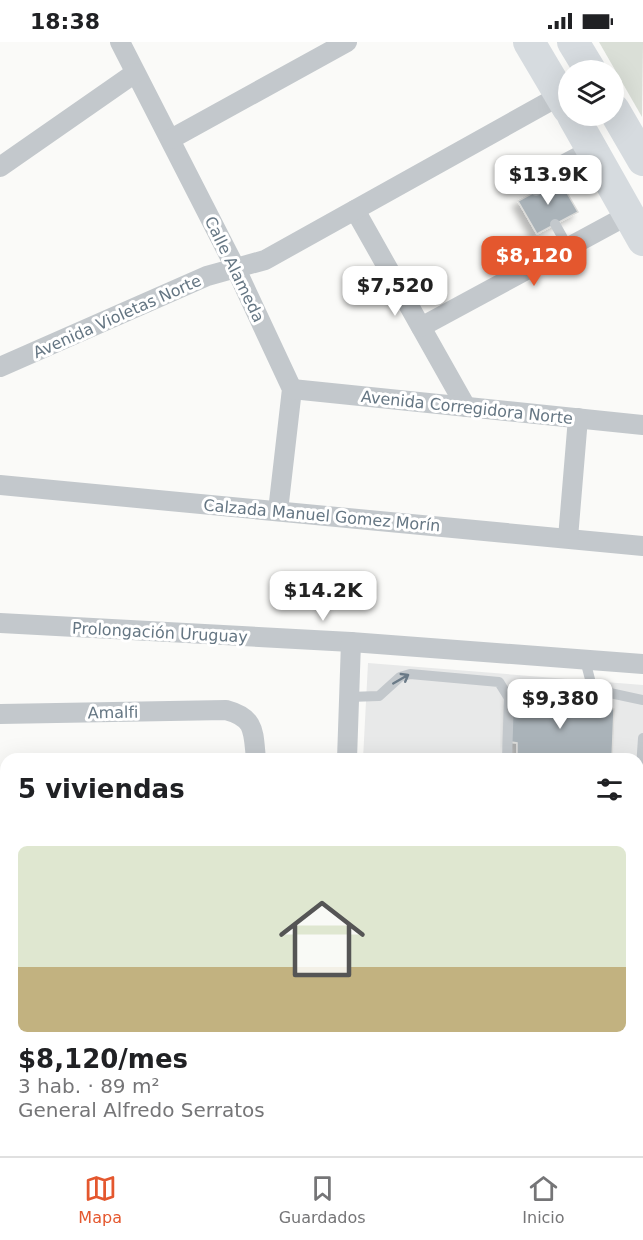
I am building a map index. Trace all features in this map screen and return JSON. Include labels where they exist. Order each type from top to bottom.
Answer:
[{"type":"main road","points":[[528,42],[558,91]]},
{"type":"main road","points":[[554,42],[581,57]]},
{"type":"main road","points":[[624,124],[639,144]]},
{"type":"main road","points":[[578,126],[636,227]]},
{"type":"street","name":"Calle Alameda","points":[[120,42],[236,269],[292,389]]},
{"type":"street","points":[[171,139],[347,42]]},
{"type":"street","points":[[0,167],[135,73]]},
{"type":"street","name":"Avenida Violetas Norte","points":[[0,367],[207,276],[265,260],[355,210],[558,110]]},
{"type":"street","points":[[355,210],[466,407]]},
{"type":"street","points":[[422,327],[568,247],[636,227]]},
{"type":"street","points":[[278,511],[292,389]]},
{"type":"street","name":"Avenida Corregidora Norte","points":[[292,389],[643,425]]},
{"type":"street","points":[[568,538],[578,418]]},
{"type":"street","name":"Calzada Manuel Gomez Morín","points":[[0,485],[643,546]]},
{"type":"street","name":"Prolongación Uruguay","points":[[0,623],[351,642],[643,664]]},
{"type":"street","points":[[347,753],[351,642]]},
{"type":"street","name":"Amalfi","points":[[0,714],[226,710],[239,713],[251,725],[255,753]]},
{"type":"lane","points":[[536,191],[528,178],[589,146]]},
{"type":"lane","points":[[555,225],[568,247]]},
{"type":"lane","points":[[585,660],[592,687],[596,690],[643,700]]},
{"type":"lane","points":[[349,697],[379,696],[400,677],[410,674],[499,682],[509,698],[507,753]]},
{"type":"lane","points":[[642,753],[643,738]]},
{"type":"shaded area","points":[[599,42],[643,42],[642,117],[624,86],[624,60],[609,60]]},
{"type":"shaded area","points":[[368,663],[643,685],[643,753],[363,753]]},
{"type":"building","points":[[559,179],[578,212],[537,234],[518,201]]},
{"type":"building","points":[[513,695],[567,697],[567,707],[614,709],[612,753],[517,753],[517,743],[511,742]]}]
